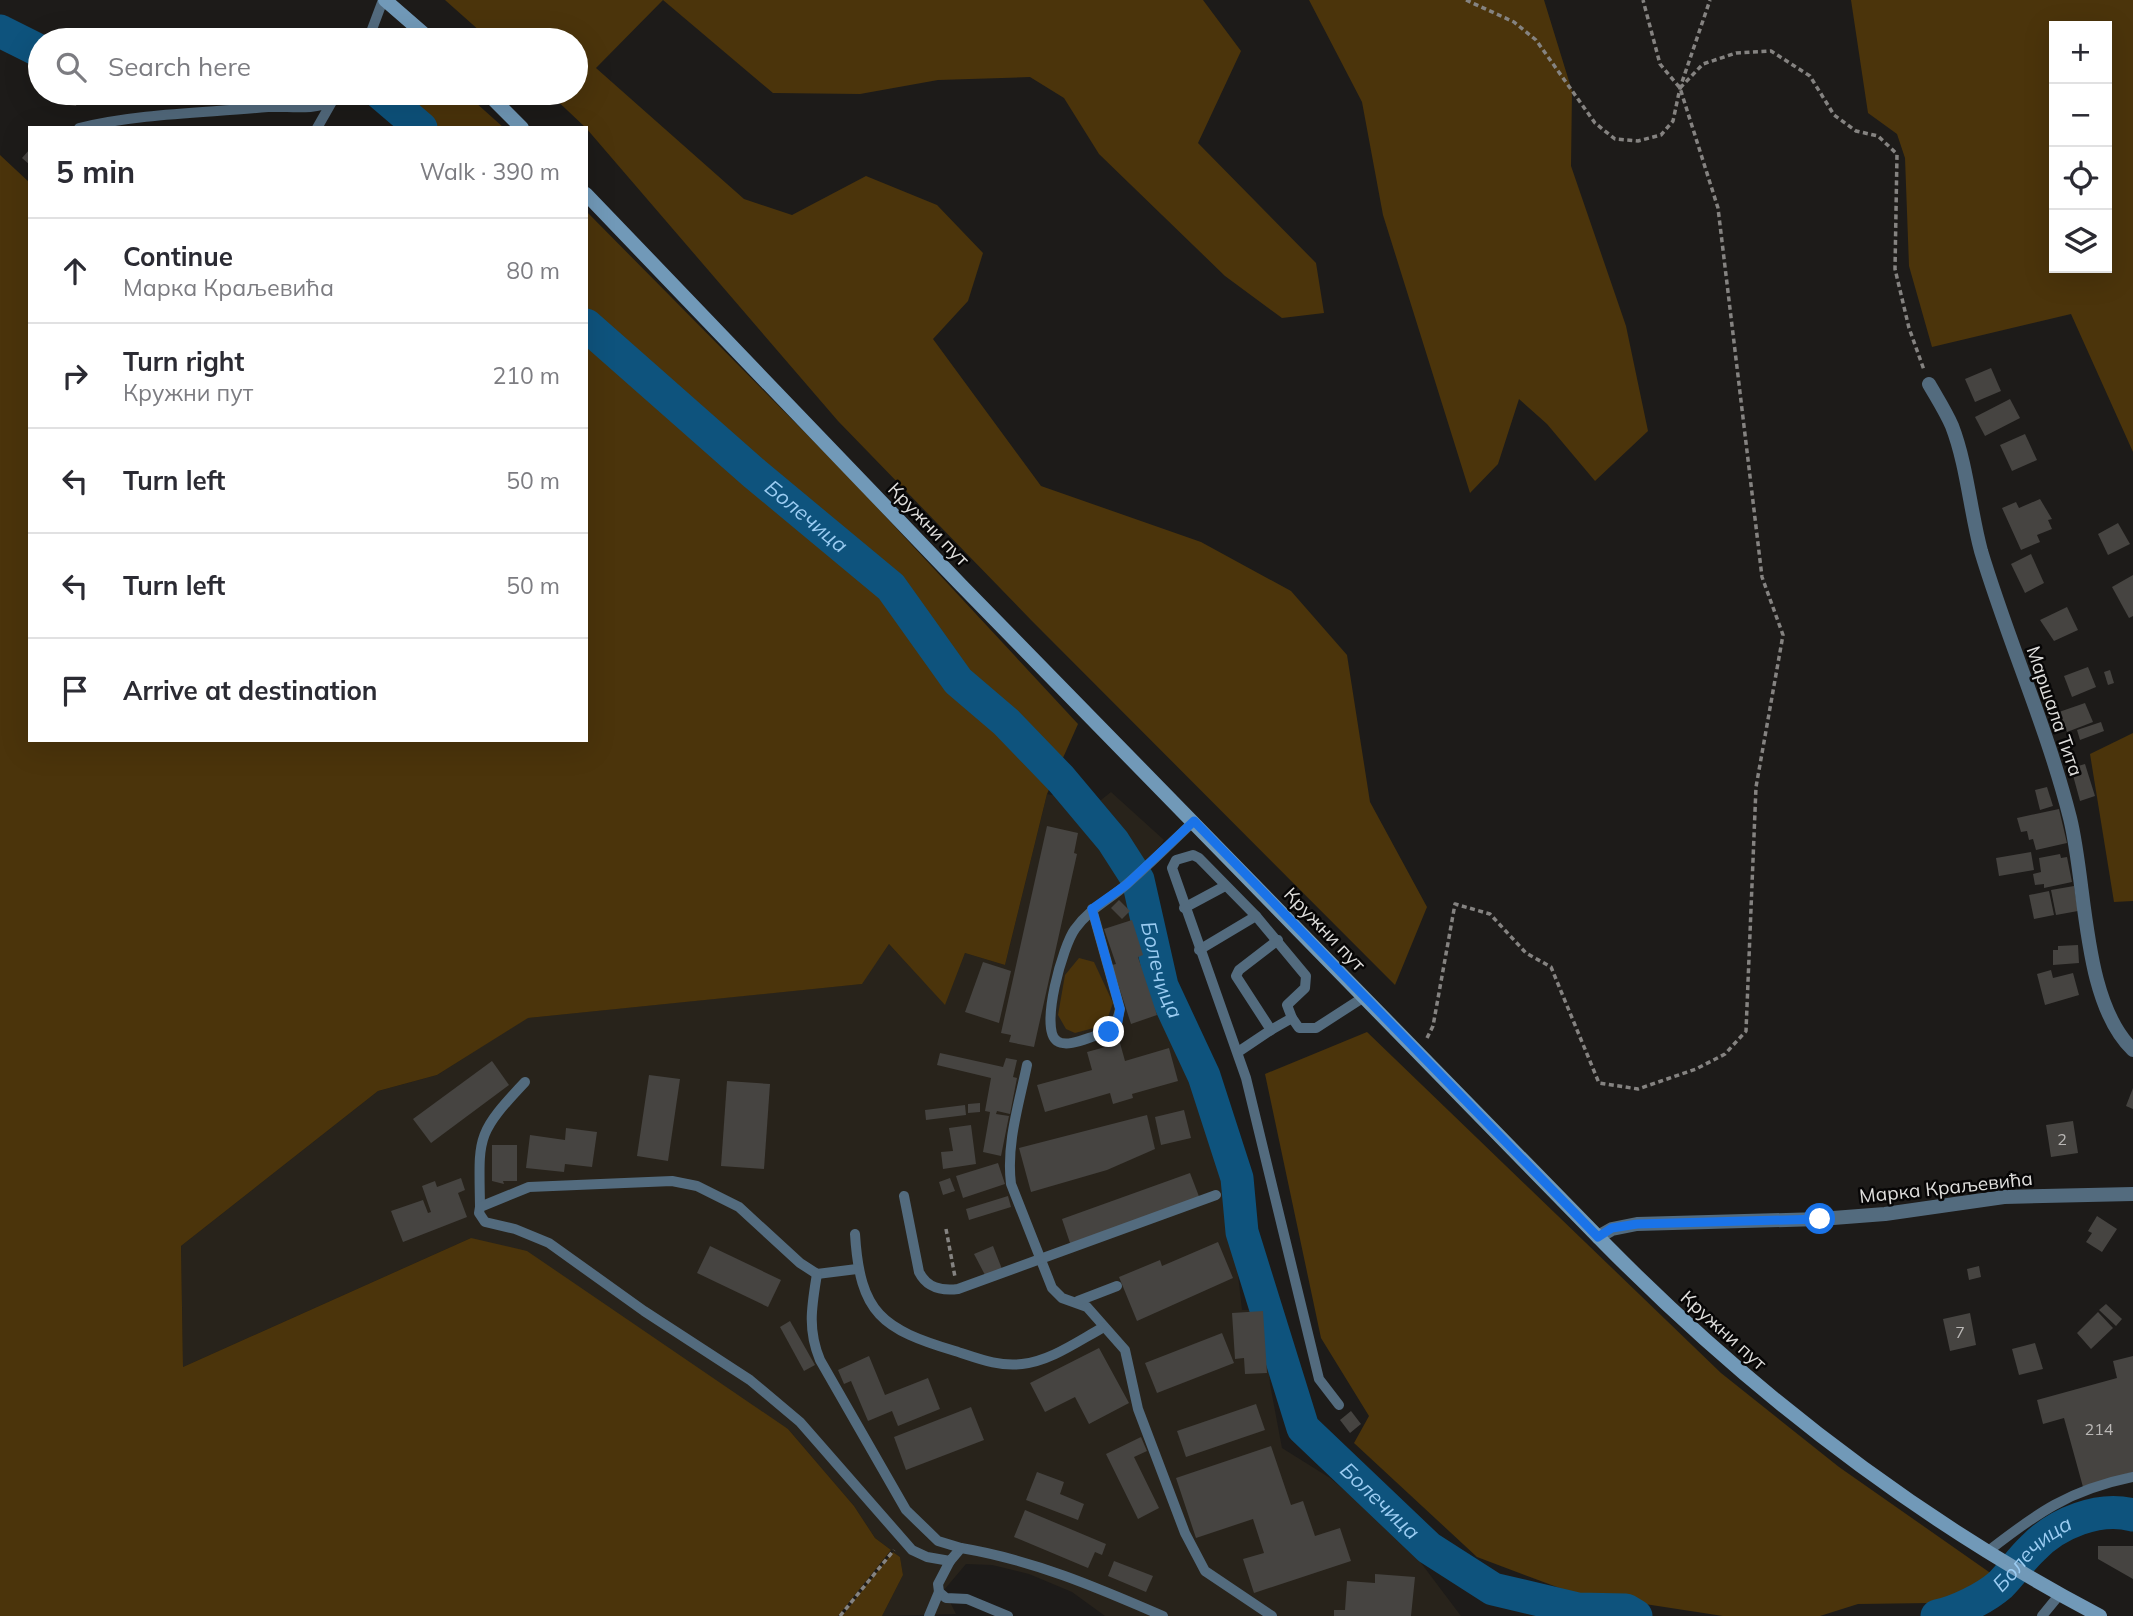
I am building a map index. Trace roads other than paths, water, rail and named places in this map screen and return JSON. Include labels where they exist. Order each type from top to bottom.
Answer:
[{"type":"main road","points":[[384,0],[417,28]]},
{"type":"main road","points":[[499,105],[520,126]]},
{"type":"main road","name":"Кружни пут","points":[[588,196],[1598,1237],[1693,1329],[1797,1419],[1991,1555],[2099,1616]]},
{"type":"street","name":"Маршала Тита","points":[[1930,384],[1952,427],[1981,549],[2017,662],[2056,763],[2077,849],[2098,988],[2112,1024],[2133,1050]]},
{"type":"street","name":"Марка Краљевића","points":[[1598,1237],[1612,1228],[1637,1224],[1810,1220],[1885,1214],[2004,1198],[2133,1195]]},
{"type":"lane","points":[[373,28],[384,0]]},
{"type":"lane","points":[[88,126],[126,117],[323,105]]},
{"type":"lane","points":[[318,126],[330,105]]},
{"type":"lane","points":[[1092,909],[1120,1009],[1118,1022],[1109,1032],[1065,1044],[1056,1041],[1051,1034],[1048,1020],[1065,948],[1073,930],[1092,909],[1126,885],[1194,821]]},
{"type":"lane","points":[[1339,1405],[1319,1379],[1238,1052],[1184,908],[1172,868],[1176,860],[1194,855],[1256,916],[1306,976],[1305,988],[1287,1005],[1300,1028],[1316,1028],[1364,997]]},
{"type":"lane","points":[[1184,908],[1225,886]]},
{"type":"lane","points":[[1199,950],[1256,916]]},
{"type":"lane","points":[[1271,1030],[1237,982],[1236,976],[1239,970],[1278,940]]},
{"type":"lane","points":[[1238,1052],[1292,1018]]},
{"type":"lane","points":[[1027,1065],[1009,1169],[1011,1184],[1052,1288],[1062,1298],[1078,1301],[1117,1286]]},
{"type":"lane","points":[[525,1082],[501,1108],[479,1143],[479,1213],[485,1222],[515,1229],[549,1243],[644,1311],[750,1380],[800,1422],[869,1497],[904,1544],[927,1557],[950,1560]]},
{"type":"lane","points":[[480,1207],[529,1187],[672,1181],[698,1186],[739,1207],[800,1263],[817,1274],[857,1269]]},
{"type":"lane","points":[[904,1196],[919,1272],[924,1281],[946,1290],[958,1289],[1041,1260],[1216,1195]]},
{"type":"lane","points":[[855,1234],[857,1269],[880,1315],[894,1329],[910,1337],[999,1365],[1042,1360],[1104,1327]]},
{"type":"lane","points":[[817,1274],[810,1321],[812,1341],[820,1360],[906,1510],[938,1541],[993,1553],[1073,1576],[1163,1616]]},
{"type":"lane","points":[[1078,1301],[1125,1350],[1138,1409],[1185,1534],[1205,1571],[1272,1616]]},
{"type":"lane","points":[[1991,1555],[2043,1509],[2093,1487],[2133,1477]]},
{"type":"lane","points":[[929,1616],[939,1592],[938,1584],[950,1560],[961,1548]]},
{"type":"lane","points":[[939,1592],[946,1598],[968,1599],[1008,1616]]},
{"type":"lane","points":[[2042,1616],[2060,1594]]},
{"type":"waterway","name":"Болечица","points":[[0,31],[28,45]]},
{"type":"waterway","name":"Болечица","points":[[394,105],[419,126]]},
{"type":"waterway","name":"Болечица","points":[[588,327],[755,474],[891,587],[958,681],[1006,722],[1061,779],[1113,841],[1138,880],[1162,986],[1204,1076],[1237,1178],[1242,1232],[1303,1428],[1429,1548],[1493,1589],[1578,1609],[1626,1610],[1636,1616]]},
{"type":"waterway","name":"Болечица","points":[[1937,1616],[1962,1608],[1994,1590],[2043,1539],[2066,1524],[2106,1513],[2133,1515]]}]
